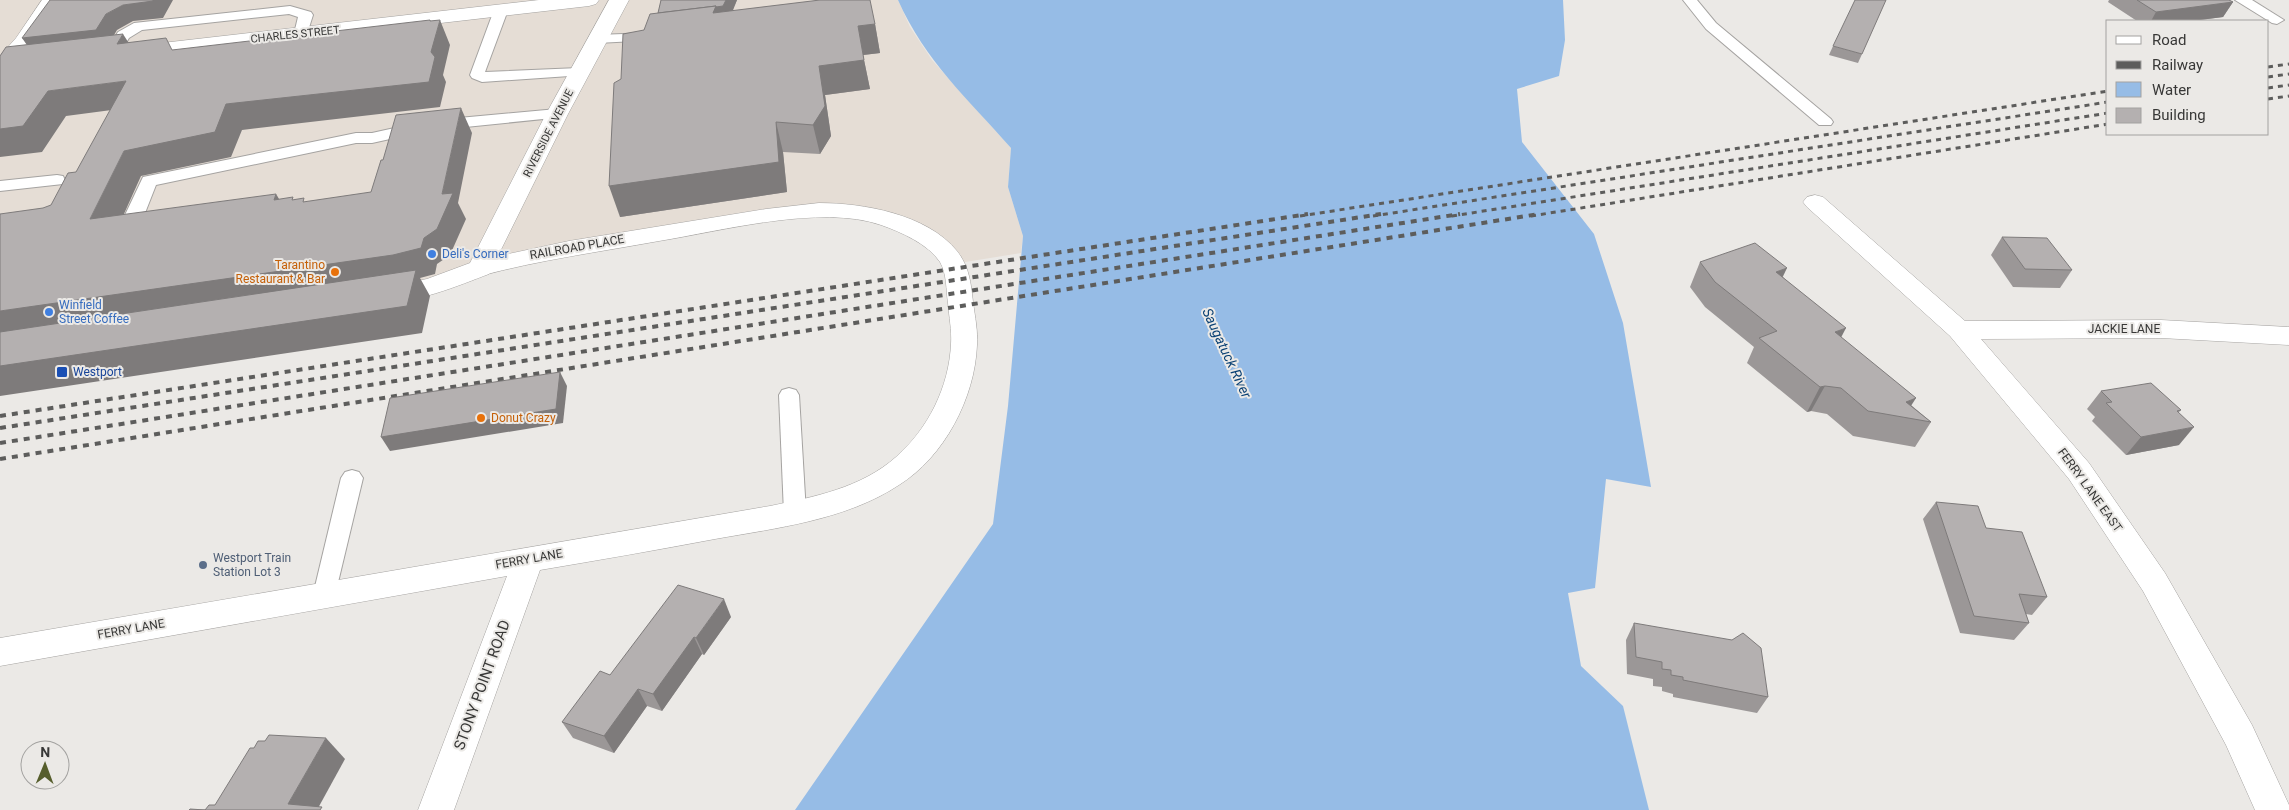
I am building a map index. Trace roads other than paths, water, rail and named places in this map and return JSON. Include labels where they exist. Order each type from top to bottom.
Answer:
[{"type":"street","points":[[0,68],[23,42],[52,0]]},
{"type":"street","name":"CHARLES STREET","points":[[103,56],[589,0]]},
{"type":"street","name":"RIVERSIDE AVENUE","points":[[480,268],[557,114],[619,0]]},
{"type":"street","points":[[0,68],[29,64]]},
{"type":"street","name":"FERRY LANE EAST","points":[[1815,202],[1959,330],[2079,471],[2154,582],[2240,736],[2273,810]]},
{"type":"street","name":"RAILROAD PLACE","points":[[370,297],[432,286],[480,268],[534,254],[790,212],[826,210],[858,212],[889,220],[917,232],[947,255],[953,264],[956,275],[964,336]]},
{"type":"street","name":"JACKIE LANE","points":[[1959,330],[2161,329],[2289,336]]},
{"type":"street","name":"FERRY LANE","points":[[0,652],[795,513],[848,498],[869,489],[895,474],[920,451],[944,415],[952,397],[962,363],[964,336]]},
{"type":"street","name":"STONY POINT ROAD","points":[[436,810],[529,559]]},
{"type":"lane","points":[[1690,0],[1711,26],[1825,122]]},
{"type":"lane","points":[[2242,0],[2278,20]]},
{"type":"lane","points":[[501,10],[477,75],[482,77],[579,72]]},
{"type":"lane","points":[[597,39],[664,37]]},
{"type":"lane","points":[[130,232],[134,216],[149,181],[356,138],[372,138],[426,126],[557,114]]},
{"type":"lane","points":[[0,186],[57,180]]},
{"type":"lane","points":[[788,395],[795,513]]},
{"type":"lane","points":[[324,595],[352,478]]},
{"type":"water","name":"Saugatuck River","points":[[898,0],[1563,0],[1565,40],[1559,76],[1517,89],[1522,142],[1594,234],[1623,323],[1651,487],[1606,479],[1595,588],[1568,593],[1581,666],[1623,706],[1649,810],[795,810],[993,524],[1008,406],[1023,236],[1008,187],[1011,148],[934,61],[909,22]]},
{"type":"railway","points":[[2269,67],[2289,64]]},
{"type":"railway","points":[[2269,77],[2289,74]]},
{"type":"railway","points":[[2269,88],[2289,85]]},
{"type":"railway","points":[[1300,216],[2106,91]]},
{"type":"railway","points":[[2269,99],[2289,96]]},
{"type":"railway","points":[[1373,216],[2106,102]]},
{"type":"railway","points":[[1452,216],[2106,113]]},
{"type":"railway","points":[[1531,216],[2106,124]]},
{"type":"railway","points":[[0,416],[1308,214]]},
{"type":"railway","points":[[0,428],[1381,214]]},
{"type":"railway","points":[[0,443],[1460,214]]},
{"type":"railway","points":[[0,459],[1539,214]]},
{"type":"place","name":"Deli's Corner","points":[[432,254]]},
{"type":"place","name":"Tarantino Restaurant & Bar","points":[[335,272]]},
{"type":"place","name":"Winfield Street Coffee","points":[[49,312]]},
{"type":"place","name":"Westport","points":[[62,372]]},
{"type":"place","name":"Donut Crazy","points":[[481,418]]},
{"type":"place","name":"Westport Train Station Lot 3","points":[[203,565]]}]
